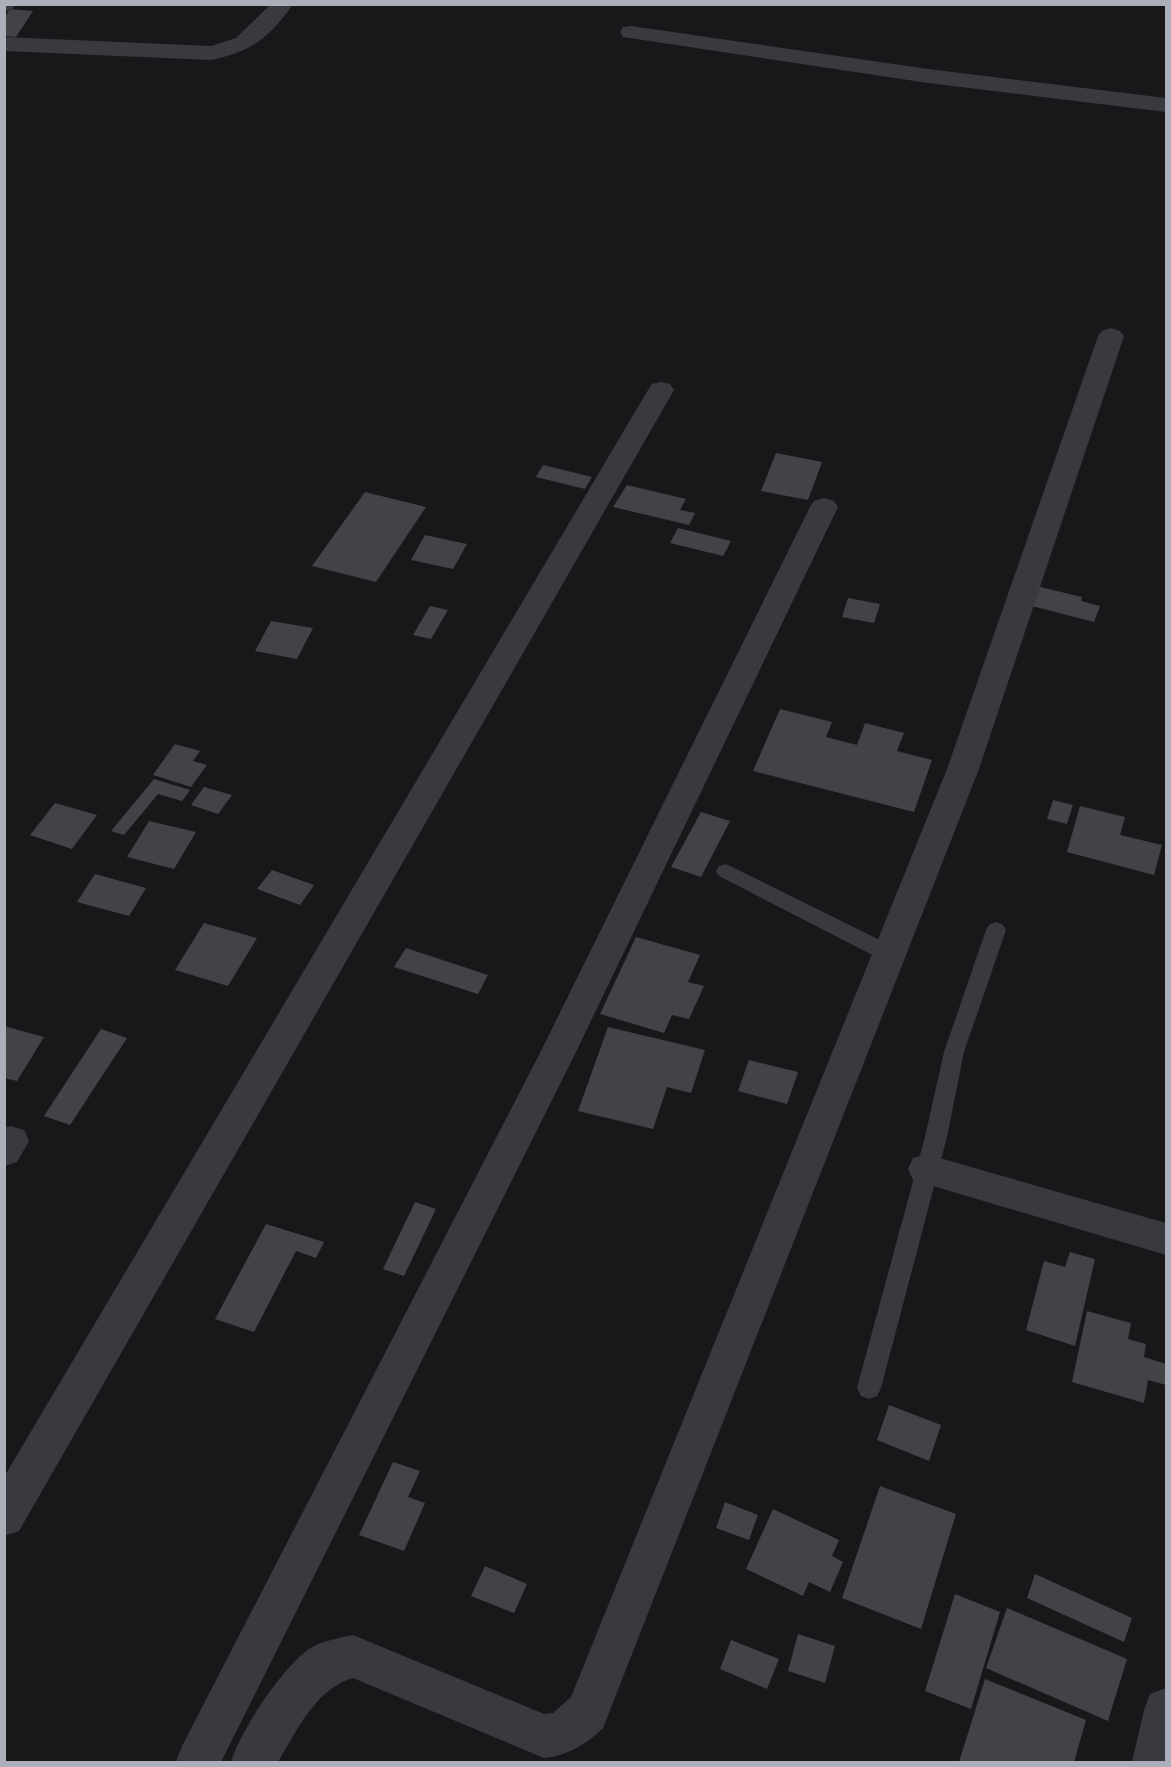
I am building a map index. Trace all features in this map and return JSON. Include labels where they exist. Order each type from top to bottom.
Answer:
[{"type":"street","points":[[4,44],[211,53],[227,51],[248,42],[283,4]]},
{"type":"street","points":[[631,32],[928,76],[1167,105]]},
{"type":"street","points":[[253,1762],[291,1699],[325,1664],[353,1656],[544,1736],[557,1735],[573,1727],[587,1712],[963,769],[1111,336]]},
{"type":"street","points":[[4,1517],[661,390]]},
{"type":"street","points":[[198,1762],[557,1054],[824,507]]},
{"type":"street","points":[[926,1169],[1167,1239]]},
{"type":"street","points":[[1154,1762],[1167,1710]]},
{"type":"lane","points":[[726,871],[889,954]]},
{"type":"lane","points":[[869,1388],[936,1137],[954,1052],[996,930]]},
{"type":"building","points":[[10,9],[33,11],[16,37],[4,36],[4,18]]},
{"type":"building","points":[[776,453],[822,462],[808,500],[761,491]]},
{"type":"building","points":[[543,465],[592,477],[585,489],[536,477]]},
{"type":"building","points":[[627,485],[686,499],[680,510],[695,513],[689,525],[613,507]]},
{"type":"building","points":[[365,492],[426,507],[376,582],[312,566]]},
{"type":"building","points":[[678,528],[731,541],[723,556],[670,543]]},
{"type":"building","points":[[425,535],[467,544],[453,569],[411,560]]},
{"type":"building","points":[[1036,586],[1082,597],[1081,601],[1100,606],[1094,622],[1028,605]]},
{"type":"building","points":[[848,598],[880,604],[874,623],[842,617]]},
{"type":"building","points":[[430,606],[448,610],[431,639],[413,635]]},
{"type":"building","points":[[271,621],[313,628],[297,659],[255,651]]},
{"type":"building","points":[[780,709],[832,722],[826,737],[857,745],[865,723],[904,733],[897,751],[932,760],[914,812],[753,771]]},
{"type":"building","points":[[175,744],[200,751],[193,761],[207,765],[191,787],[153,775]]},
{"type":"building","points":[[154,779],[190,790],[182,801],[158,794],[124,835],[111,831]]},
{"type":"building","points":[[204,787],[232,795],[218,814],[191,805]]},
{"type":"building","points":[[1053,800],[1073,805],[1067,824],[1047,819]]},
{"type":"building","points":[[55,803],[97,815],[72,849],[30,835]]},
{"type":"building","points":[[1080,806],[1125,817],[1120,835],[1162,845],[1154,875],[1067,852]]},
{"type":"building","points":[[701,812],[730,821],[701,877],[671,867]]},
{"type":"building","points":[[149,821],[196,832],[174,869],[127,857]]},
{"type":"building","points":[[272,870],[314,885],[300,905],[257,889]]},
{"type":"building","points":[[95,874],[146,888],[129,916],[77,902]]},
{"type":"building","points":[[204,923],[257,938],[228,986],[175,970]]},
{"type":"building","points":[[636,937],[700,955],[688,982],[704,986],[689,1019],[672,1015],[664,1033],[600,1014]]},
{"type":"building","points":[[406,948],[488,975],[478,994],[394,967]]},
{"type":"building","points":[[4,1026],[44,1037],[17,1081],[4,1078]]},
{"type":"building","points":[[608,1027],[705,1050],[691,1093],[667,1087],[653,1129],[578,1111]]},
{"type":"building","points":[[101,1029],[127,1038],[70,1125],[44,1116]]},
{"type":"building","points":[[749,1060],[798,1072],[787,1104],[738,1091]]},
{"type":"building","points":[[415,1202],[436,1209],[404,1276],[383,1269]]},
{"type":"building","points":[[266,1224],[324,1242],[316,1258],[296,1251],[254,1332],[215,1319]]},
{"type":"building","points":[[1070,1252],[1095,1259],[1075,1346],[1026,1330],[1044,1261],[1065,1267]]},
{"type":"building","points":[[1087,1311],[1131,1323],[1128,1339],[1146,1344],[1144,1357],[1166,1364],[1166,1385],[1148,1380],[1144,1403],[1072,1382]]},
{"type":"building","points":[[889,1405],[941,1425],[929,1461],[877,1440]]},
{"type":"building","points":[[393,1462],[420,1471],[408,1497],[425,1503],[404,1551],[359,1535]]},
{"type":"building","points":[[880,1486],[956,1514],[921,1629],[842,1598]]},
{"type":"building","points":[[725,1502],[758,1515],[749,1540],[716,1528]]},
{"type":"building","points":[[773,1509],[839,1540],[832,1556],[843,1562],[830,1592],[809,1582],[803,1596],[746,1569]]},
{"type":"building","points":[[485,1566],[527,1584],[514,1613],[471,1596]]},
{"type":"building","points":[[1035,1574],[1132,1618],[1124,1642],[1027,1598]]},
{"type":"building","points":[[955,1594],[1000,1612],[971,1709],[925,1691]]},
{"type":"building","points":[[1007,1608],[1127,1659],[1108,1721],[986,1668]]},
{"type":"building","points":[[798,1634],[835,1646],[825,1683],[788,1671]]},
{"type":"building","points":[[731,1640],[779,1659],[767,1689],[720,1669]]},
{"type":"building","points":[[985,1679],[1086,1720],[1074,1762],[959,1762]]}]
